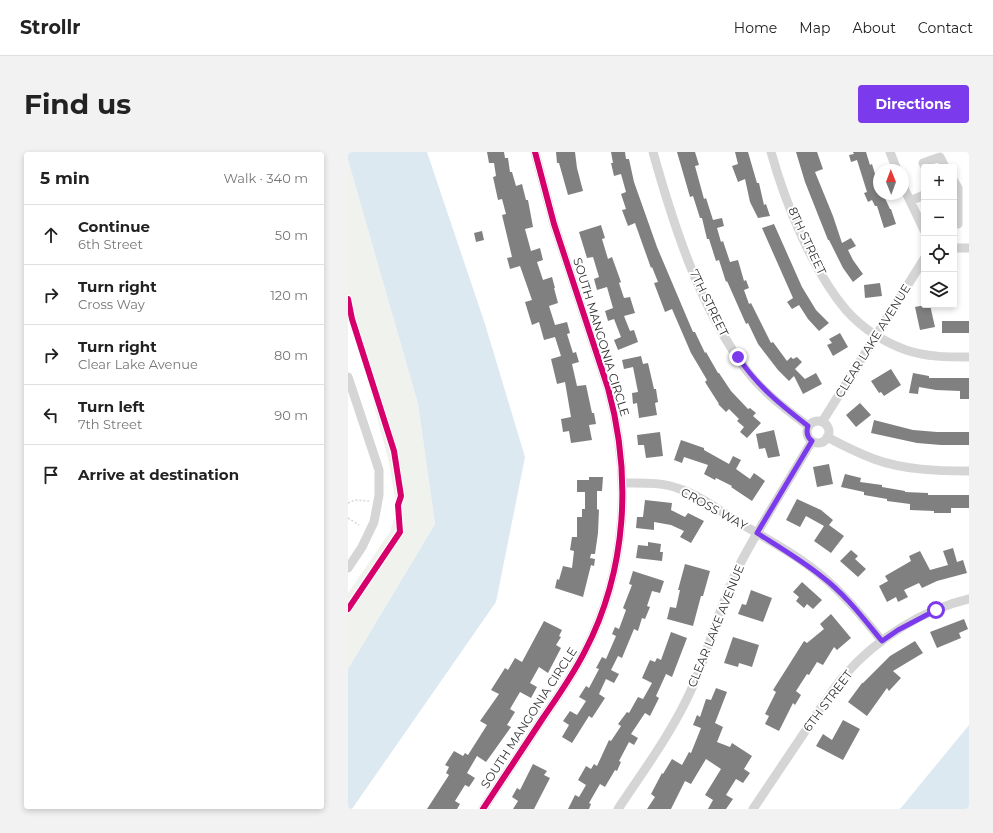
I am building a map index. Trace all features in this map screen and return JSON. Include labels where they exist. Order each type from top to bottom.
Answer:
[{"type":"street","name":"SOUTH MANGONIA CIRCLE","points":[[483,809],[572,674],[586,650],[597,625],[612,579],[619,546],[622,518],[623,483],[620,442],[614,408],[554,224],[535,152]]},
{"type":"street","name":"7TH STREET","points":[[653,152],[674,222],[689,262],[724,337],[748,372],[759,384],[779,403],[808,426]]},
{"type":"street","name":"8TH STREET","points":[[771,152],[785,192],[816,266],[847,310],[861,324],[887,342],[918,353],[944,357],[969,357]]},
{"type":"street","points":[[890,152],[895,164]]},
{"type":"street","points":[[924,164],[940,157],[944,164]]},
{"type":"street","points":[[957,186],[958,224],[957,222]]},
{"type":"street","points":[[921,196],[910,201],[921,216]]},
{"type":"street","points":[[957,248],[969,248]]},
{"type":"street","name":"CLEAR LAKE AVENUE","points":[[822,422],[921,264]]},
{"type":"street","points":[[348,377],[379,470],[379,494],[374,522],[362,547],[348,568]]},
{"type":"street","points":[[816,421],[822,422],[828,428],[827,437],[822,442],[812,441],[807,433],[808,426],[816,421]]},
{"type":"street","points":[[827,437],[855,452],[876,460],[901,466],[929,470],[969,472]]},
{"type":"street","name":"CLEAR LAKE AVENUE","points":[[618,809],[665,738],[692,689],[704,660],[725,597],[740,564],[812,441]]},
{"type":"street","name":"CROSS WAY","points":[[623,483],[651,483],[680,489],[694,495],[798,558],[823,576],[853,605],[882,641]]},
{"type":"street","name":"6TH STREET","points":[[753,809],[829,696],[863,657],[882,641],[920,617],[969,598]]},
{"type":"path","points":[[348,503],[355,500],[372,501]]},
{"type":"path","points":[[348,518],[359,525]]},
{"type":"shaded area","points":[[348,152],[427,152],[485,324],[525,457],[496,602],[352,809],[348,809],[348,669],[435,524],[418,404],[348,160]]},
{"type":"shaded area","points":[[348,160],[418,404],[435,524],[348,669],[348,593],[390,532],[397,510],[389,462],[363,364],[348,320]]},
{"type":"shaded area","points":[[969,725],[969,809],[900,809]]},
{"type":"building","points":[[487,152],[504,152],[505,158],[508,158],[510,172],[512,172],[516,186],[522,184],[526,200],[528,200],[533,227],[525,229],[531,251],[540,248],[543,260],[537,262],[543,280],[552,277],[558,303],[549,306],[555,325],[567,322],[570,333],[567,334],[573,353],[576,352],[579,362],[572,364],[577,386],[586,385],[592,413],[594,413],[596,424],[589,425],[592,440],[571,443],[569,431],[563,432],[561,419],[571,417],[565,382],[557,384],[551,359],[561,356],[555,337],[544,340],[539,322],[532,325],[525,302],[532,300],[520,266],[510,269],[507,258],[512,257],[502,215],[506,214],[502,199],[498,200],[493,177],[496,176],[494,163],[489,163]]},
{"type":"building","points":[[556,152],[575,152],[577,168],[583,191],[568,195],[559,163],[557,163]]},
{"type":"building","points":[[611,152],[625,152],[626,159],[629,159],[634,182],[657,247],[693,332],[695,332],[705,353],[706,352],[718,373],[731,391],[748,409],[750,408],[756,413],[753,416],[761,423],[747,438],[740,432],[744,427],[737,421],[739,419],[729,409],[726,412],[718,404],[705,382],[707,380],[691,353],[672,309],[665,312],[654,283],[658,282],[652,267],[651,268],[635,223],[628,226],[622,210],[626,209],[621,194],[626,192],[621,174],[614,176],[611,163],[613,163]]},
{"type":"building","points":[[677,152],[695,152],[699,165],[695,166],[704,199],[706,198],[713,220],[722,218],[724,226],[717,228],[721,242],[723,241],[730,262],[738,260],[744,281],[746,280],[749,288],[744,290],[749,304],[751,303],[771,343],[773,342],[787,361],[791,357],[793,359],[797,357],[802,362],[795,369],[805,379],[816,373],[822,384],[803,394],[794,376],[789,381],[778,370],[758,344],[748,323],[746,324],[727,281],[726,282],[719,260],[716,261],[709,239],[707,239],[702,218],[700,218],[693,196],[690,197]]},
{"type":"building","points":[[735,152],[748,152],[757,183],[759,183],[764,205],[766,204],[770,216],[758,218],[750,202],[745,179],[738,182],[732,166],[738,164]]},
{"type":"building","points":[[796,152],[817,152],[823,169],[815,172],[842,243],[851,238],[856,246],[848,250],[863,274],[853,282],[843,268],[828,240],[805,182]]},
{"type":"building","points":[[853,152],[866,152],[870,165],[872,164],[873,167],[873,200],[886,200],[891,209],[896,224],[884,228],[877,206],[875,206],[872,200],[868,202],[864,193],[867,192],[857,160],[851,162],[849,155],[854,154]]},
{"type":"building","points":[[774,224],[802,287],[816,310],[829,323],[819,331],[808,319],[799,305],[792,309],[787,302],[793,298],[762,228]]},
{"type":"building","points":[[601,225],[605,238],[602,239],[608,259],[612,257],[621,282],[619,283],[624,298],[630,297],[635,313],[624,316],[630,331],[634,330],[638,342],[618,350],[614,340],[621,337],[614,319],[608,321],[605,311],[613,308],[607,287],[597,290],[594,279],[599,277],[593,257],[587,258],[579,232]]},
{"type":"building","points":[[482,231],[484,240],[476,242],[474,233]]},
{"type":"building","points":[[880,283],[882,296],[865,298],[864,285]]},
{"type":"building","points":[[921,306],[921,308],[931,308],[935,327],[920,330],[915,307]]},
{"type":"building","points":[[942,321],[969,321],[969,333],[942,333]]},
{"type":"building","points":[[840,333],[848,347],[833,356],[827,345],[832,343],[829,339]]},
{"type":"building","points":[[641,356],[643,364],[648,363],[654,389],[656,389],[658,402],[655,403],[657,415],[639,418],[637,403],[633,404],[632,393],[638,392],[633,367],[624,369],[622,360]]},
{"type":"building","points":[[891,369],[901,385],[884,396],[881,392],[879,393],[871,381]]},
{"type":"building","points":[[913,373],[929,376],[929,378],[969,378],[969,399],[960,399],[960,391],[936,390],[919,387],[918,394],[909,393]]},
{"type":"building","points":[[860,403],[871,415],[856,427],[846,415]]},
{"type":"building","points":[[874,420],[913,430],[969,432],[969,445],[917,443],[871,433]]},
{"type":"building","points":[[774,430],[780,456],[768,458],[765,448],[759,449],[756,434]]},
{"type":"building","points":[[660,432],[663,456],[646,458],[644,445],[638,445],[637,435]]},
{"type":"building","points":[[681,440],[704,448],[704,450],[729,464],[733,456],[741,460],[736,469],[750,479],[754,473],[765,481],[752,501],[731,487],[732,486],[704,474],[708,465],[684,457],[682,463],[674,460]]},
{"type":"building","points":[[829,464],[833,484],[817,487],[813,467]]},
{"type":"building","points":[[845,474],[861,478],[860,482],[882,485],[882,487],[905,492],[928,493],[928,495],[969,495],[969,508],[951,508],[951,513],[934,513],[934,511],[910,510],[910,504],[887,501],[887,499],[864,495],[864,492],[841,487]]},
{"type":"building","points":[[589,477],[603,477],[602,491],[597,491],[597,509],[599,510],[595,554],[591,554],[590,558],[595,559],[594,566],[591,565],[583,597],[555,588],[563,566],[572,568],[574,551],[570,550],[572,537],[577,537],[577,517],[582,517],[582,509],[585,509],[585,492],[577,492],[577,480],[589,480]]},
{"type":"building","points":[[797,499],[821,510],[833,520],[829,525],[844,536],[831,553],[814,541],[824,526],[806,516],[800,527],[786,520]]},
{"type":"building","points":[[645,500],[672,503],[671,510],[685,517],[688,513],[704,521],[691,543],[680,537],[684,531],[671,525],[654,522],[654,530],[636,528],[637,517],[643,517]]},
{"type":"building","points":[[648,542],[661,544],[660,552],[663,552],[662,561],[636,558],[638,545],[648,546]]},
{"type":"building","points":[[953,548],[957,562],[963,560],[967,573],[937,581],[922,588],[919,583],[904,590],[908,597],[898,602],[896,597],[887,602],[879,586],[888,581],[885,576],[911,561],[909,556],[920,551],[930,570],[948,565],[943,551]]},
{"type":"building","points":[[851,550],[858,556],[855,559],[866,569],[858,577],[840,561]]},
{"type":"building","points":[[685,564],[710,571],[703,596],[701,596],[693,626],[667,619],[670,607],[676,608],[680,590],[678,590]]},
{"type":"building","points":[[633,571],[664,581],[660,593],[652,591],[647,606],[650,607],[645,619],[642,618],[638,631],[634,629],[622,658],[618,656],[611,670],[619,674],[614,683],[606,679],[599,694],[605,698],[592,718],[589,716],[572,743],[562,737],[569,725],[563,721],[570,711],[577,715],[586,701],[579,697],[586,686],[589,688],[599,669],[596,668],[602,657],[606,659],[616,636],[612,634],[615,627],[619,629],[626,610],[623,608],[632,585],[629,584]]},
{"type":"building","points":[[802,582],[822,600],[813,609],[807,604],[804,608],[796,601],[799,597],[793,592]]},
{"type":"building","points":[[751,590],[772,598],[763,622],[738,614],[742,604],[746,605]]},
{"type":"building","points":[[831,614],[851,638],[837,650],[834,647],[823,665],[817,662],[809,675],[807,674],[796,691],[801,695],[795,705],[793,703],[779,731],[765,724],[769,716],[765,714],[776,692],[773,690],[804,641],[807,643],[824,629],[820,624]]},
{"type":"building","points":[[964,619],[968,629],[959,633],[961,638],[937,648],[930,632]]},
{"type":"building","points":[[544,621],[562,630],[559,636],[561,637],[556,645],[561,648],[548,673],[539,667],[530,683],[537,687],[531,698],[520,692],[510,709],[515,712],[507,725],[511,727],[486,762],[477,756],[467,773],[475,778],[469,787],[465,785],[455,801],[460,804],[457,809],[427,809],[449,775],[446,773],[449,767],[445,765],[454,751],[463,756],[465,753],[468,755],[487,725],[480,721],[499,694],[491,690],[505,668],[508,670],[515,658],[522,662]]},
{"type":"building","points":[[671,632],[687,638],[672,677],[666,674],[656,696],[659,698],[650,716],[645,713],[631,734],[638,738],[634,745],[629,742],[619,761],[621,762],[617,771],[615,770],[605,787],[600,784],[589,803],[591,804],[589,809],[568,809],[575,795],[579,797],[586,785],[578,780],[586,766],[591,769],[594,764],[597,766],[609,740],[611,741],[621,726],[618,724],[627,712],[629,713],[638,697],[643,699],[652,683],[642,678],[650,660],[655,662],[657,658],[661,660]]},
{"type":"building","points":[[733,637],[759,645],[752,667],[739,663],[738,667],[724,663]]},
{"type":"building","points":[[915,641],[923,653],[893,671],[901,678],[889,691],[887,688],[867,716],[848,702],[862,683],[890,656]]},
{"type":"building","points":[[716,688],[727,692],[715,723],[723,727],[717,742],[730,747],[732,743],[752,756],[744,769],[750,773],[743,783],[736,779],[726,795],[733,799],[726,809],[708,809],[713,800],[705,795],[721,769],[706,759],[691,784],[685,781],[671,809],[647,809],[655,797],[651,794],[662,773],[663,774],[672,759],[682,765],[689,752],[691,753],[701,728],[693,725],[697,715],[700,717],[706,699],[711,700]]},
{"type":"building","points":[[843,720],[860,729],[843,760],[816,746],[823,734],[832,740]]},
{"type":"building","points":[[533,764],[547,771],[544,775],[550,778],[534,809],[513,809],[518,801],[512,797],[517,788],[520,790]]},
{"type":"cycle path","points":[[483,809],[565,685],[585,651],[599,620],[610,588],[617,555],[621,522],[622,489],[616,421],[608,388],[554,224],[535,152]]},
{"type":"cycle path","points":[[348,299],[352,319],[394,451],[401,496],[398,505],[400,532],[348,609]]},
{"type":"route","points":[[738,357],[748,372],[759,384],[779,403],[808,426],[807,433],[812,441],[757,533],[823,576],[843,595],[882,641],[920,617],[936,610]]}]
